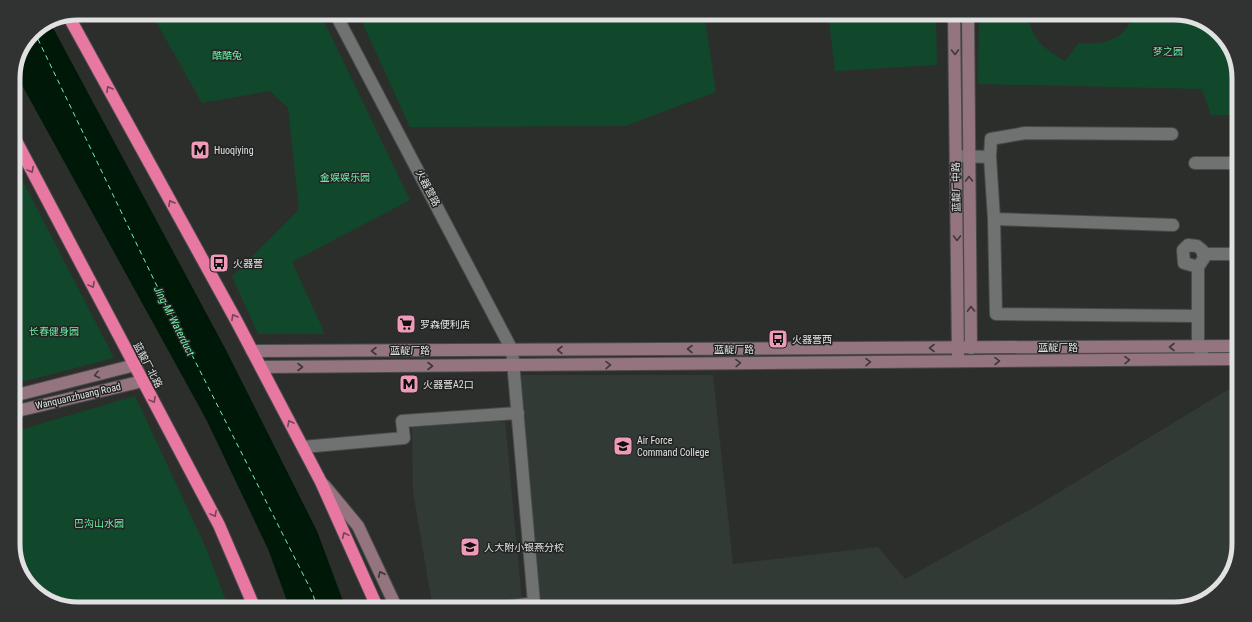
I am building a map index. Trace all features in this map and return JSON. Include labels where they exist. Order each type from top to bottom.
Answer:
[{"type":"highway","points":[[71,21],[261,367],[303,447],[321,482],[375,602]]},
{"type":"highway","name":"蓝靛厂北路","points":[[20,148],[220,525],[252,602]]},
{"type":"street","name":"火器营路","points":[[339,20],[512,350],[534,602]]},
{"type":"street","name":"蓝靛厂中路","points":[[954,20],[958,361]]},
{"type":"street","name":"蓝靛厂中路","points":[[968,20],[971,348]]},
{"type":"street","points":[[1172,134],[1025,133],[991,139],[990,157],[994,219],[996,314],[1198,316]]},
{"type":"street","points":[[956,156],[969,158],[990,157]]},
{"type":"street","points":[[1195,162],[1232,163]]},
{"type":"street","points":[[994,219],[1173,225]]},
{"type":"street","points":[[1198,267],[1184,263],[1183,250],[1188,245],[1198,246],[1203,251],[1204,258],[1198,267],[1198,347],[1205,359]]},
{"type":"street","points":[[1203,254],[1232,254]]},
{"type":"street","name":"蓝靛厂路","points":[[252,351],[1232,346]]},
{"type":"street","points":[[971,348],[971,361]]},
{"type":"street","name":"蓝靛厂路","points":[[261,367],[1232,359]]},
{"type":"street","name":"Wanquanzhuang Road","points":[[20,394],[135,365]]},
{"type":"street","name":"Wanquanzhuang Road","points":[[20,410],[143,381]]},
{"type":"street","points":[[303,447],[404,438],[402,421],[518,413]]},
{"type":"street","points":[[321,482],[358,526],[394,602]]},
{"type":"shaded area","name":"Air Force Command College","points":[[520,375],[713,375],[733,564],[878,547],[905,579],[1033,508],[1232,387],[1232,551],[1226,570],[1218,582],[1200,596],[1189,600],[1181,602],[536,602]]},
{"type":"shaded area","name":"人大附小银燕分校","points":[[505,421],[522,601],[432,602],[413,492],[412,427]]},
{"type":"green space","name":"金娱娱乐园","points":[[155,20],[323,20],[410,200],[292,262],[325,334],[258,334],[232,277],[299,209],[288,108],[270,91],[202,103]]},
{"type":"green space","points":[[361,20],[705,20],[716,92],[625,126],[410,127]]},
{"type":"green space","points":[[829,20],[936,20],[937,65],[835,71]]},
{"type":"green space","name":"梦之园","points":[[979,20],[1028,20],[1032,30],[1044,47],[1065,61],[1079,43],[1087,44],[1105,42],[1113,39],[1126,29],[1131,20],[1185,21],[1200,26],[1212,34],[1226,52],[1232,74],[1232,115],[1211,115],[1202,89],[978,84]]},
{"type":"green space","name":"长春健身园","points":[[20,176],[114,358],[20,382]]},
{"type":"green space","name":"巴沟山水园","points":[[135,396],[206,548],[226,602],[78,602],[59,599],[40,588],[26,570],[20,548],[20,430]]},
{"type":"water","name":"Jing-Mi Waterduct","points":[[52,26],[226,350],[317,531],[343,602],[287,602],[268,549],[206,419],[20,81],[20,74],[26,52],[40,34]]},
{"type":"ferry route","points":[[37,37],[155,282],[313,594],[315,602]]},
{"type":"place","name":"Huoqiying","points":[[200,150]]},
{"type":"place","name":"火器营","points":[[219,263]]},
{"type":"place","name":"罗森便利店","points":[[406,324]]},
{"type":"place","name":"火器营西","points":[[778,339]]},
{"type":"place","name":"火器营A2口","points":[[409,384]]},
{"type":"place","name":"Air Force Command College","points":[[623,446]]},
{"type":"place","name":"人大附小银燕分校","points":[[470,547]]},
{"type":"park label","name":"酷酷兔","points":[[227,55]]}]
